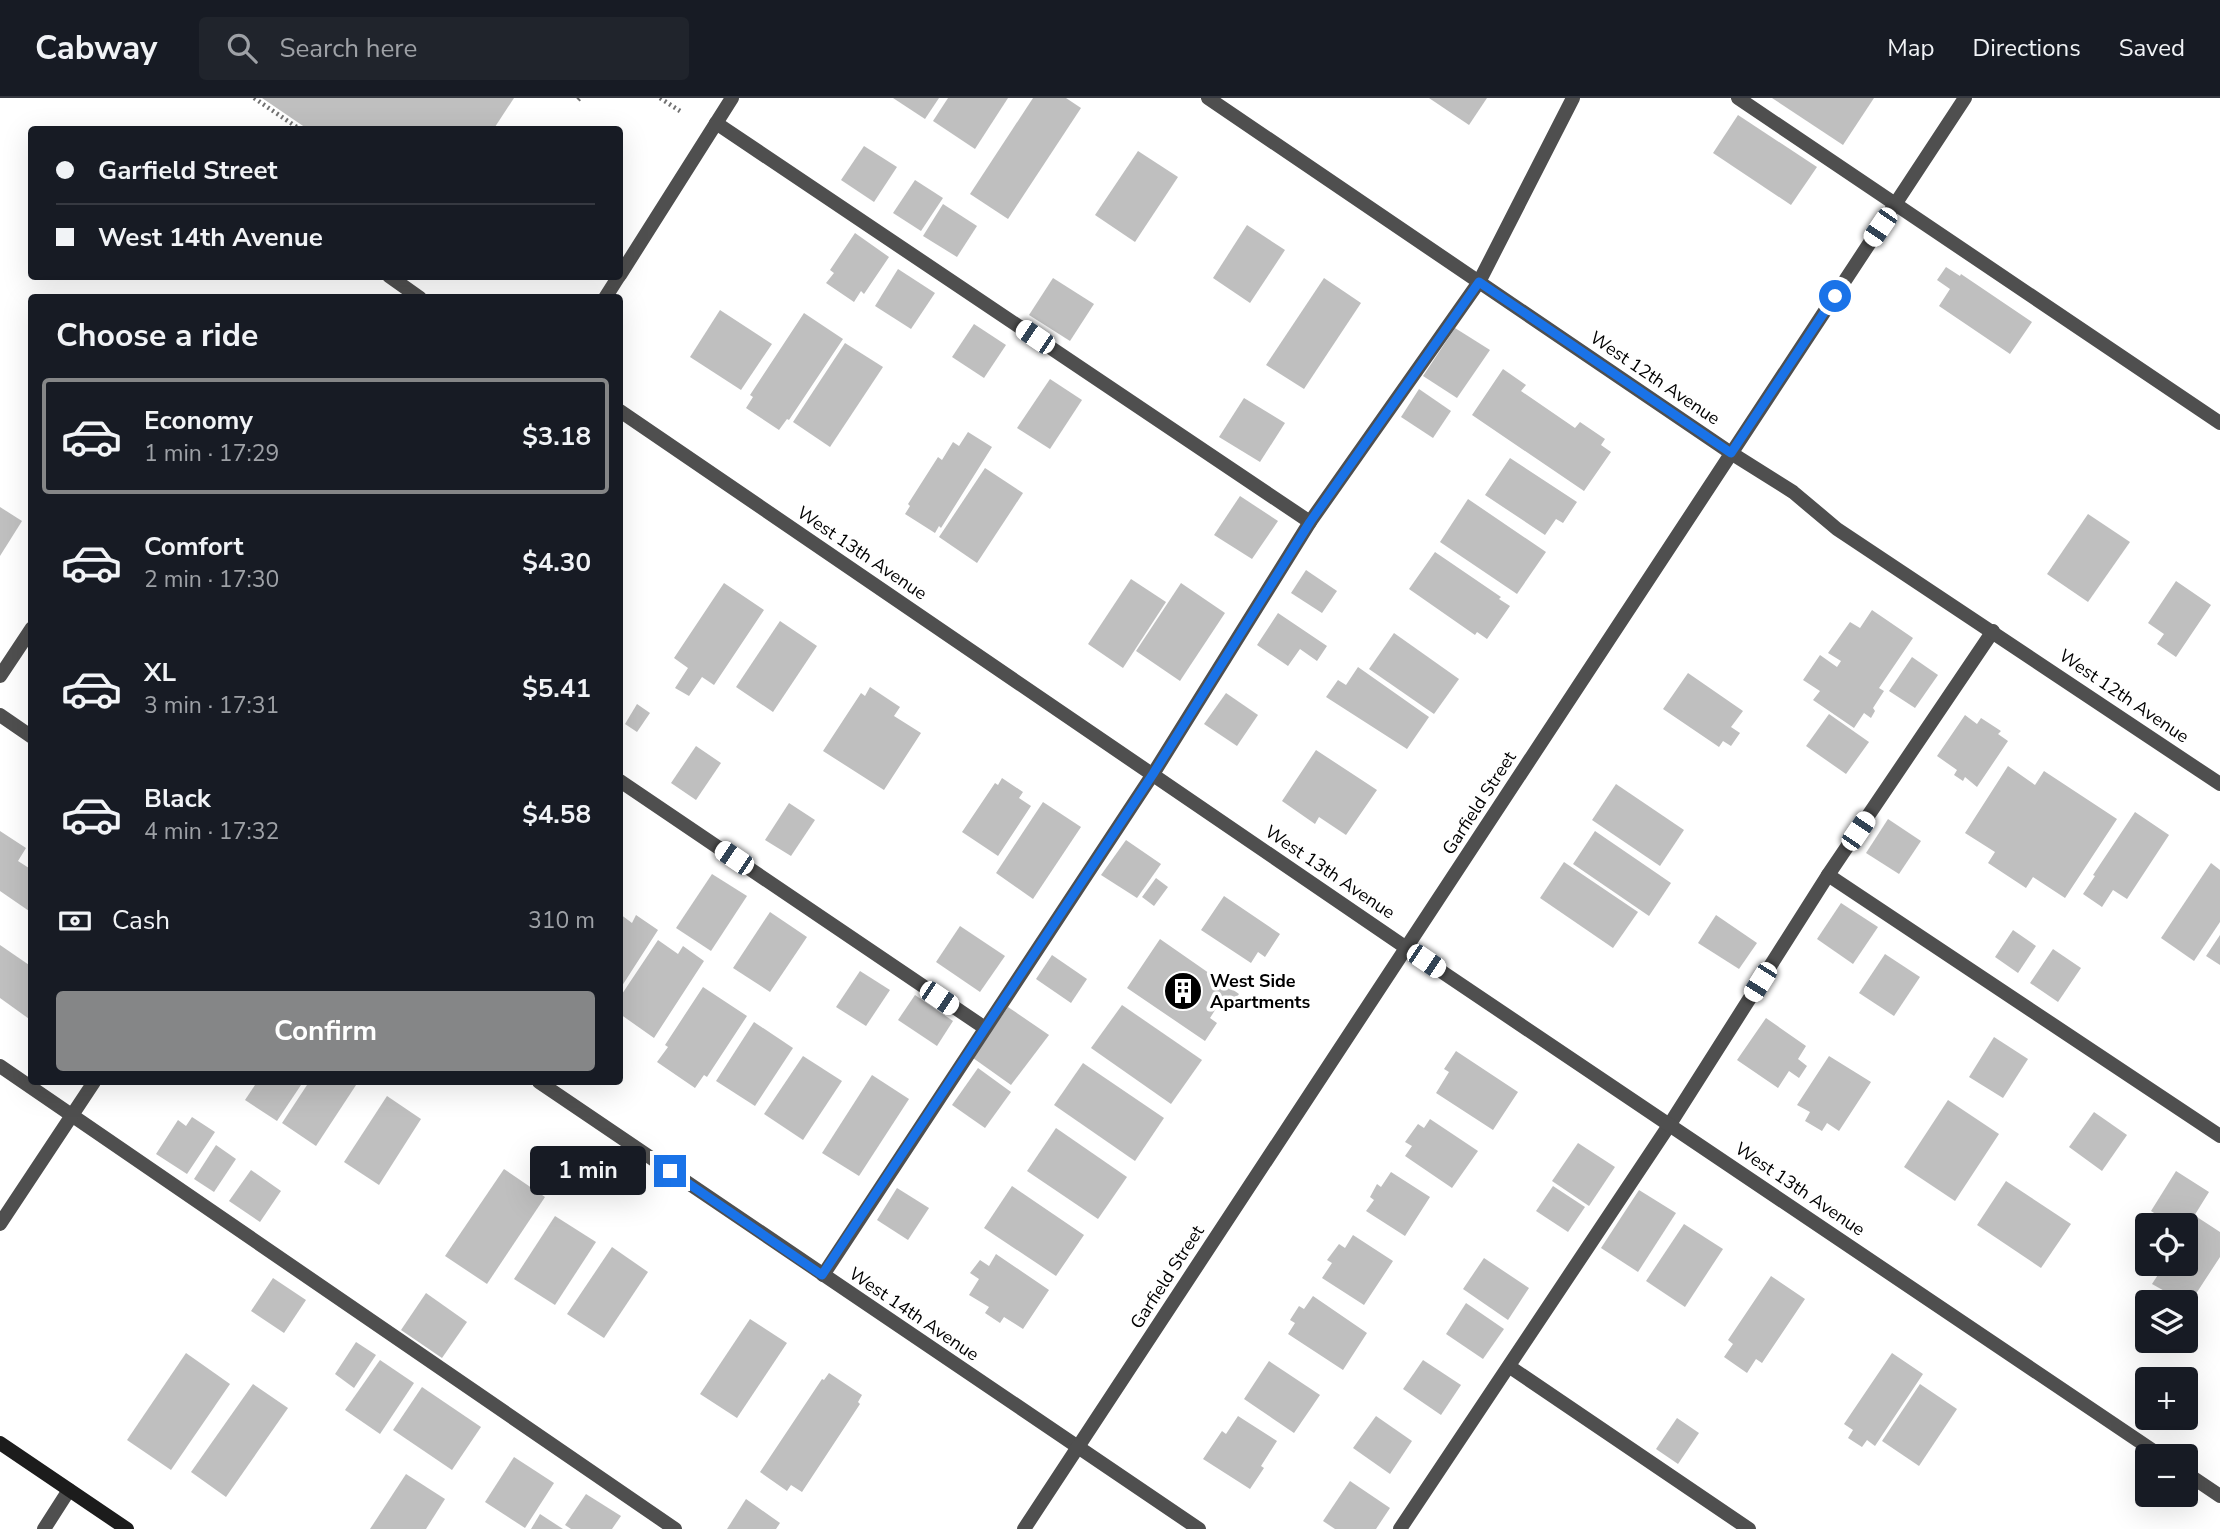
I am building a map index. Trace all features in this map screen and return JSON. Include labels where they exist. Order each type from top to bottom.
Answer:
[{"type":"main road","points":[[0,1443],[127,1529]]},
{"type":"street","points":[[623,270],[732,98]]},
{"type":"street","name":"West 12th Avenue","points":[[1208,98],[1731,453],[1793,492],[1837,529],[2220,784]]},
{"type":"street","points":[[822,1275],[1153,774],[1310,522],[1479,282],[1573,98]]},
{"type":"street","points":[[1738,98],[2220,424]]},
{"type":"street","name":"Garfield Street","points":[[1024,1529],[1965,98]]},
{"type":"street","points":[[716,123],[1310,522]]},
{"type":"street","points":[[395,280],[414,294]]},
{"type":"street","name":"West 13th Avenue","points":[[623,413],[1408,948],[2143,1444]]},
{"type":"street","points":[[1400,1529],[1670,1124],[1828,875],[1993,631]]},
{"type":"street","points":[[0,676],[28,634]]},
{"type":"street","points":[[0,715],[28,734]]},
{"type":"street","points":[[623,783],[985,1028]]},
{"type":"street","points":[[1828,875],[2220,1136]]},
{"type":"street","points":[[0,1066],[675,1529]]},
{"type":"street","points":[[0,1224],[92,1085]]},
{"type":"street","name":"West 14th Avenue","points":[[544,1085],[1199,1529]]},
{"type":"street","points":[[1510,1367],[1749,1529]]},
{"type":"street","points":[[2198,1481],[2220,1496]]},
{"type":"street","points":[[44,1529],[69,1490]]},
{"type":"path","points":[[254,98],[295,126]]},
{"type":"path","points":[[660,98],[680,111]]},
{"type":"building","points":[[262,98],[514,98],[496,126],[303,126]]},
{"type":"building","points":[[893,98],[939,98],[925,119]]},
{"type":"building","points":[[948,98],[1008,98],[975,149],[933,121]]},
{"type":"building","points":[[1033,98],[1066,98],[1081,108],[1008,219],[970,194]]},
{"type":"building","points":[[1429,98],[1487,98],[1469,125]]},
{"type":"building","points":[[1772,98],[1874,98],[1843,145]]},
{"type":"building","points":[[1738,115],[1817,167],[1791,205],[1713,153]]},
{"type":"building","points":[[864,146],[897,167],[874,202],[841,180]]},
{"type":"building","points":[[1138,151],[1178,177],[1135,242],[1095,215]]},
{"type":"building","points":[[915,180],[943,198],[921,231],[893,213]]},
{"type":"building","points":[[943,204],[977,226],[957,257],[923,236]]},
{"type":"building","points":[[1247,225],[1285,250],[1250,303],[1213,278]]},
{"type":"building","points":[[855,233],[889,257],[864,294],[861,291],[854,302],[826,283],[834,273],[830,270]]},
{"type":"building","points":[[1946,267],[1960,276],[1961,274],[2032,322],[2010,354],[1939,306],[1950,289],[1937,280]]},
{"type":"building","points":[[898,269],[935,293],[911,329],[875,306]]},
{"type":"building","points":[[1053,278],[1094,304],[1070,341],[1029,315]]},
{"type":"building","points":[[1324,278],[1361,303],[1304,389],[1266,365]]},
{"type":"building","points":[[720,310],[772,344],[741,390],[690,357]]},
{"type":"building","points":[[804,313],[843,339],[789,420],[787,419],[779,430],[746,408],[753,397],[750,395]]},
{"type":"building","points":[[974,324],[1006,345],[984,378],[952,357]]},
{"type":"building","points":[[1455,328],[1490,350],[1457,398],[1423,376]]},
{"type":"building","points":[[845,343],[883,367],[830,447],[793,422]]},
{"type":"building","points":[[1503,369],[1526,385],[1521,391],[1575,428],[1580,422],[1605,439],[1601,445],[1611,452],[1584,491],[1472,415]]},
{"type":"building","points":[[1050,379],[1082,400],[1050,449],[1017,428]]},
{"type":"building","points":[[1419,389],[1451,411],[1433,438],[1401,417]]},
{"type":"building","points":[[1244,398],[1285,423],[1260,462],[1219,437]]},
{"type":"building","points":[[968,432],[992,447],[941,528],[939,526],[935,533],[905,514],[910,506],[908,504],[938,457],[942,460],[953,442],[959,446]]},
{"type":"building","points":[[1510,458],[1577,502],[1563,523],[1556,519],[1545,535],[1485,495]]},
{"type":"building","points":[[985,468],[1023,493],[977,563],[939,537]]},
{"type":"building","points":[[1240,496],[1278,521],[1252,559],[1214,535]]},
{"type":"building","points":[[1468,499],[1546,552],[1517,594],[1440,542]]},
{"type":"building","points":[[0,507],[22,521],[0,556]]},
{"type":"building","points":[[2088,514],[2130,542],[2088,602],[2047,574]]},
{"type":"building","points":[[1435,552],[1510,606],[1487,639],[1477,632],[1475,635],[1409,589]]},
{"type":"building","points":[[1306,570],[1337,591],[1322,613],[1291,593]]},
{"type":"building","points":[[1131,579],[1166,602],[1123,668],[1088,644]]},
{"type":"building","points":[[2176,581],[2211,605],[2176,657],[2157,644],[2164,634],[2148,623]]},
{"type":"building","points":[[724,583],[764,610],[714,685],[702,677],[689,696],[675,688],[688,668],[674,658]]},
{"type":"building","points":[[1181,583],[1225,613],[1180,681],[1136,651]]},
{"type":"building","points":[[1872,610],[1913,638],[1879,688],[1884,691],[1873,708],[1875,711],[1871,718],[1864,713],[1854,728],[1813,700],[1820,691],[1803,680],[1820,655],[1837,667],[1841,661],[1828,653],[1850,622],[1860,628]]},
{"type":"building","points":[[1278,613],[1327,646],[1317,661],[1300,649],[1288,666],[1257,645]]},
{"type":"building","points":[[780,621],[817,646],[773,712],[736,687]]},
{"type":"building","points":[[1394,633],[1459,679],[1434,714],[1369,669]]},
{"type":"building","points":[[1912,657],[1938,675],[1915,708],[1889,691]]},
{"type":"building","points":[[1358,667],[1429,717],[1407,749],[1326,697],[1338,680],[1346,685]]},
{"type":"building","points":[[1688,673],[1743,711],[1731,727],[1740,733],[1731,746],[1723,741],[1719,747],[1663,709]]},
{"type":"building","points":[[870,687],[900,707],[894,716],[921,733],[884,790],[823,751],[861,693],[865,696]]},
{"type":"building","points":[[1226,693],[1258,715],[1237,746],[1204,724]]},
{"type":"building","points":[[637,704],[650,713],[637,732],[625,724]]},
{"type":"building","points":[[1829,714],[1869,742],[1846,774],[1806,746]]},
{"type":"building","points":[[1965,715],[1977,724],[1981,718],[2001,731],[1998,734],[2008,741],[1977,787],[1965,777],[1963,781],[1954,775],[1957,770],[1937,756]]},
{"type":"building","points":[[696,746],[721,763],[696,800],[671,783]]},
{"type":"building","points":[[1316,750],[1377,790],[1346,835],[1319,817],[1315,824],[1282,801]]},
{"type":"building","points":[[2008,766],[2035,785],[2044,771],[2117,819],[2065,898],[2033,877],[2026,888],[1988,863],[1995,852],[1965,833]]},
{"type":"building","points":[[1002,778],[1023,792],[1019,798],[1031,806],[998,856],[962,832],[995,783],[998,785]]},
{"type":"building","points":[[1616,784],[1684,830],[1660,866],[1592,820]]},
{"type":"building","points":[[1043,802],[1081,827],[1033,899],[996,873]]},
{"type":"building","points":[[789,803],[815,820],[791,856],[765,840]]},
{"type":"building","points":[[2135,812],[2169,835],[2127,899],[2113,890],[2102,907],[2083,894]]},
{"type":"building","points":[[1888,819],[1921,841],[1899,874],[1866,853]]},
{"type":"building","points":[[0,831],[26,848],[18,861],[28,867],[28,910],[0,891]]},
{"type":"building","points":[[1595,831],[1671,883],[1649,916],[1573,864]]},
{"type":"building","points":[[1126,840],[1161,864],[1137,898],[1101,875]]},
{"type":"building","points":[[1564,862],[1638,912],[1613,948],[1540,898]]},
{"type":"building","points":[[2211,863],[2220,870],[2220,922],[2194,961],[2161,938]]},
{"type":"building","points":[[712,874],[747,896],[711,951],[676,928]]},
{"type":"building","points":[[1156,878],[1168,887],[1154,906],[1142,897]]},
{"type":"building","points":[[1224,896],[1280,934],[1265,957],[1258,952],[1251,963],[1201,930]]},
{"type":"building","points":[[1841,903],[1878,927],[1853,964],[1817,939]]},
{"type":"building","points":[[770,912],[807,937],[770,992],[733,968]]},
{"type":"building","points":[[636,915],[658,930],[623,984],[623,916],[632,923]]},
{"type":"building","points":[[1716,915],[1757,943],[1739,969],[1698,943]]},
{"type":"building","points":[[960,926],[1005,956],[980,992],[936,962]]},
{"type":"building","points":[[2013,930],[2036,946],[2018,973],[1995,957]]},
{"type":"building","points":[[2220,935],[2220,965],[2206,956]]},
{"type":"building","name":"West Side Apartments","points":[[1160,939],[1239,994],[1226,1013],[1217,1007],[1210,1018],[1217,1023],[1205,1041],[1127,988]]},
{"type":"building","points":[[658,940],[678,954],[683,946],[704,961],[654,1038],[623,1016],[623,992]]},
{"type":"building","points":[[0,945],[28,964],[28,1018],[0,998]]},
{"type":"building","points":[[2053,949],[2081,968],[2058,1002],[2030,983]]},
{"type":"building","points":[[1885,954],[1920,977],[1894,1016],[1859,993]]},
{"type":"building","points":[[1052,955],[1087,979],[1071,1003],[1036,979]]},
{"type":"building","points":[[860,971],[890,990],[866,1026],[836,1007]]},
{"type":"building","points":[[703,987],[747,1016],[707,1077],[704,1075],[695,1088],[657,1062]]},
{"type":"building","points":[[915,995],[953,1021],[937,1046],[898,1020]]},
{"type":"building","points":[[1122,1005],[1202,1060],[1171,1104],[1091,1048]]},
{"type":"building","points":[[1008,1007],[1049,1035],[1011,1085],[973,1058]]},
{"type":"building","points":[[1766,1018],[1806,1046],[1798,1059],[1807,1066],[1799,1078],[1789,1071],[1778,1088],[1737,1060]]},
{"type":"building","points":[[754,1022],[793,1048],[755,1106],[716,1081]]},
{"type":"building","points":[[1994,1037],[2028,1059],[2003,1098],[1969,1077]]},
{"type":"building","points":[[1456,1051],[1518,1092],[1493,1130],[1436,1093],[1449,1072],[1444,1069]]},
{"type":"building","points":[[803,1056],[842,1081],[803,1140],[764,1114]]},
{"type":"building","points":[[1829,1056],[1871,1082],[1839,1131],[1827,1123],[1822,1131],[1805,1121],[1810,1112],[1797,1105]]},
{"type":"building","points":[[1083,1063],[1164,1118],[1135,1161],[1054,1105]]},
{"type":"building","points":[[978,1068],[1011,1092],[985,1128],[952,1105]]},
{"type":"building","points":[[872,1075],[909,1099],[859,1176],[822,1153]]},
{"type":"building","points":[[255,1085],[301,1085],[277,1121],[245,1100]]},
{"type":"building","points":[[307,1085],[356,1085],[316,1146],[282,1123]]},
{"type":"building","points":[[387,1096],[421,1119],[379,1185],[344,1162]]},
{"type":"building","points":[[1948,1100],[1999,1134],[1955,1201],[1904,1167]]},
{"type":"building","points":[[2094,1112],[2127,1135],[2102,1171],[2069,1147]]},
{"type":"building","points":[[192,1117],[215,1132],[187,1174],[156,1154],[178,1120],[186,1126]]},
{"type":"building","points":[[1430,1119],[1478,1151],[1452,1188],[1405,1156],[1412,1146],[1405,1142],[1418,1124],[1424,1128]]},
{"type":"building","points":[[1056,1128],[1127,1177],[1098,1219],[1027,1171]]},
{"type":"building","points":[[1578,1143],[1615,1167],[1589,1206],[1552,1181]]},
{"type":"building","points":[[216,1145],[236,1159],[214,1192],[194,1179]]},
{"type":"building","points":[[504,1169],[545,1197],[487,1284],[445,1256]]},
{"type":"building","points":[[251,1170],[281,1191],[260,1222],[229,1201]]},
{"type":"building","points":[[2176,1171],[2209,1192],[2196,1213],[2151,1211]]},
{"type":"building","points":[[1391,1172],[1430,1197],[1405,1236],[1366,1211],[1374,1200],[1370,1197],[1377,1184],[1381,1187]]},
{"type":"building","points":[[2006,1181],[2071,1224],[2041,1268],[1977,1225]]},
{"type":"building","points":[[1012,1186],[1084,1235],[1056,1276],[984,1228]]},
{"type":"building","points":[[1553,1186],[1585,1207],[1568,1232],[1536,1211]]},
{"type":"building","points":[[897,1188],[929,1208],[908,1240],[877,1220]]},
{"type":"building","points":[[1639,1190],[1676,1213],[1638,1272],[1601,1248]]},
{"type":"building","points":[[555,1216],[596,1242],[555,1305],[514,1279]]},
{"type":"building","points":[[2198,1218],[2220,1232],[2220,1257],[2198,1291],[2163,1290],[2152,1284],[2157,1276],[2198,1276]]},
{"type":"building","points":[[1684,1224],[1723,1249],[1685,1307],[1646,1281]]},
{"type":"building","points":[[1353,1235],[1393,1261],[1364,1305],[1322,1278],[1332,1263],[1327,1260],[1339,1244],[1345,1248]]},
{"type":"building","points":[[612,1247],[648,1272],[604,1338],[567,1314]]},
{"type":"building","points":[[996,1254],[1049,1290],[1023,1329],[1004,1317],[1000,1323],[985,1313],[989,1307],[969,1295],[979,1279],[970,1273],[980,1260],[989,1266]]},
{"type":"building","points":[[1484,1258],[1529,1288],[1508,1320],[1463,1289]]},
{"type":"building","points":[[1771,1276],[1805,1299],[1762,1363],[1756,1359],[1747,1373],[1724,1357],[1733,1344],[1728,1340]]},
{"type":"building","points":[[273,1278],[306,1300],[284,1333],[251,1311]]},
{"type":"building","points":[[426,1293],[467,1322],[442,1358],[401,1330]]},
{"type":"building","points":[[1313,1296],[1367,1333],[1343,1370],[1288,1334],[1295,1323],[1290,1320],[1299,1306],[1304,1309]]},
{"type":"building","points":[[1466,1303],[1504,1329],[1483,1359],[1446,1334]]},
{"type":"building","points":[[750,1319],[787,1343],[737,1418],[700,1394]]},
{"type":"building","points":[[356,1342],[376,1355],[354,1388],[335,1374]]},
{"type":"building","points":[[186,1353],[230,1384],[171,1470],[127,1440]]},
{"type":"building","points":[[1892,1353],[1923,1374],[1875,1446],[1867,1440],[1862,1447],[1848,1438],[1853,1430],[1844,1424]]},
{"type":"building","points":[[380,1360],[414,1383],[380,1434],[345,1410]]},
{"type":"building","points":[[1423,1360],[1461,1385],[1441,1415],[1403,1389]]},
{"type":"building","points":[[1269,1361],[1320,1395],[1294,1433],[1244,1399]]},
{"type":"building","points":[[829,1373],[862,1395],[858,1402],[860,1404],[802,1492],[791,1485],[787,1491],[760,1472],[822,1379]]},
{"type":"building","points":[[253,1384],[288,1408],[226,1497],[191,1472]]},
{"type":"building","points":[[1920,1384],[1957,1409],[1919,1466],[1882,1441]]},
{"type":"building","points":[[422,1387],[481,1427],[452,1470],[393,1430]]},
{"type":"building","points":[[1238,1416],[1277,1441],[1250,1489],[1203,1459],[1222,1431],[1226,1434]]},
{"type":"building","points":[[1376,1416],[1412,1441],[1390,1474],[1353,1448]]},
{"type":"building","points":[[1677,1418],[1699,1433],[1678,1464],[1656,1449]]},
{"type":"building","points":[[514,1457],[554,1483],[525,1528],[485,1502]]},
{"type":"building","points":[[406,1474],[445,1499],[426,1529],[370,1529]]},
{"type":"building","points":[[1350,1481],[1390,1508],[1376,1529],[1335,1529],[1323,1521]]},
{"type":"building","points":[[586,1494],[621,1516],[612,1529],[571,1529],[565,1525]]},
{"type":"building","points":[[746,1499],[780,1523],[776,1529],[727,1529]]},
{"type":"building","points":[[540,1514],[563,1529],[531,1529]]},
{"type":"place","name":"West Side Apartments","points":[[1183,991]]},
{"type":"route","points":[[670,1171],[822,1275],[1153,774],[1310,522],[1479,282],[1731,453],[1835,296]]}]
